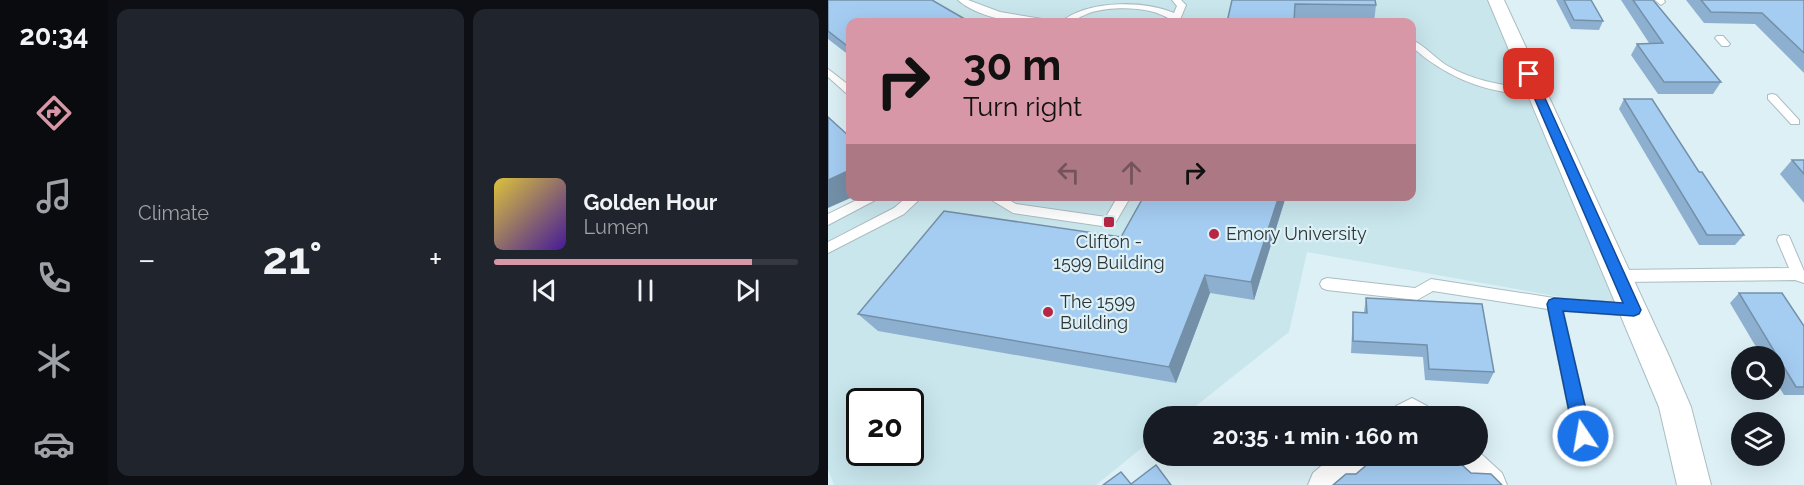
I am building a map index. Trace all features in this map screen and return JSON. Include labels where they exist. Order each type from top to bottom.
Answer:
[{"type":"street","points":[[1496,0],[1620,276],[1675,407],[1694,485]]},
{"type":"street","points":[[1325,485],[1348,466]]},
{"type":"street","points":[[1469,466],[1490,485]]},
{"type":"lane","points":[[962,0],[972,8],[1016,18]]},
{"type":"lane","points":[[1073,18],[1113,0]]},
{"type":"lane","points":[[1176,0],[1182,5],[1176,18]]},
{"type":"lane","points":[[1084,12],[1104,8],[1156,9],[1166,11],[1172,18]]},
{"type":"lane","points":[[1416,47],[1439,67],[1455,76],[1505,90],[1537,92]]},
{"type":"lane","points":[[828,72],[846,88]]},
{"type":"lane","points":[[1772,97],[1795,122]]},
{"type":"lane","points":[[828,220],[867,201]]},
{"type":"lane","points":[[828,248],[899,211],[911,201]]},
{"type":"lane","points":[[1000,201],[1013,208],[1109,222],[1122,201]]},
{"type":"lane","points":[[1620,276],[1801,277],[1784,240]]},
{"type":"lane","points":[[1328,284],[1417,294],[1431,285],[1554,304],[1634,310]]},
{"type":"lane","points":[[1554,304],[1583,436]]},
{"type":"shaded area","name":"Emory University","points":[[919,0],[1496,0],[1634,310],[1307,252],[1289,332],[1196,406],[1143,406],[1143,447],[1096,485],[834,485],[828,469],[828,216],[860,201],[1416,201],[1416,18],[948,18]]},
{"type":"building","points":[[828,0],[932,0],[963,18],[846,18],[846,45],[828,31]]},
{"type":"building","points":[[1232,0],[1375,0],[1376,5],[1295,4],[1294,18],[1228,18]]},
{"type":"building","points":[[1564,0],[1591,0],[1603,21],[1574,20]]},
{"type":"building","points":[[1633,0],[1653,0],[1721,82],[1664,82],[1637,44],[1663,43]]},
{"type":"building","points":[[1701,0],[1804,0],[1804,53],[1762,13],[1711,12]]},
{"type":"building","points":[[1624,99],[1652,99],[1699,172],[1702,172],[1744,235],[1707,235]]},
{"type":"building","points":[[828,117],[846,133],[846,172],[828,180]]},
{"type":"building","points":[[1792,160],[1804,160],[1804,174]]},
{"type":"building","name":"The 1599 Building","points":[[1141,201],[1277,201],[1251,282],[1205,275],[1169,367],[858,314],[944,211],[1121,237]]},
{"type":"building","points":[[1739,293],[1782,293],[1804,326],[1804,387],[1796,387],[1785,369],[1785,346],[1771,346]]},
{"type":"building","points":[[1366,298],[1482,304],[1494,372],[1429,369],[1427,345],[1353,341],[1353,312],[1367,313]]},
{"type":"building","points":[[1157,466],[1171,485],[1103,485],[1121,472],[1131,484]]},
{"type":"building","points":[[1365,466],[1463,466],[1471,473],[1491,474],[1502,485],[1333,485],[1346,474],[1356,474]]},
{"type":"place","name":"Clifton - 1599 Building","points":[[1109,222]]},
{"type":"place","name":"Emory University","points":[[1214,234]]},
{"type":"place","name":"The 1599 Building","points":[[1048,312]]},
{"type":"route","points":[[1529,74],[1634,310],[1554,304],[1583,436]]}]
